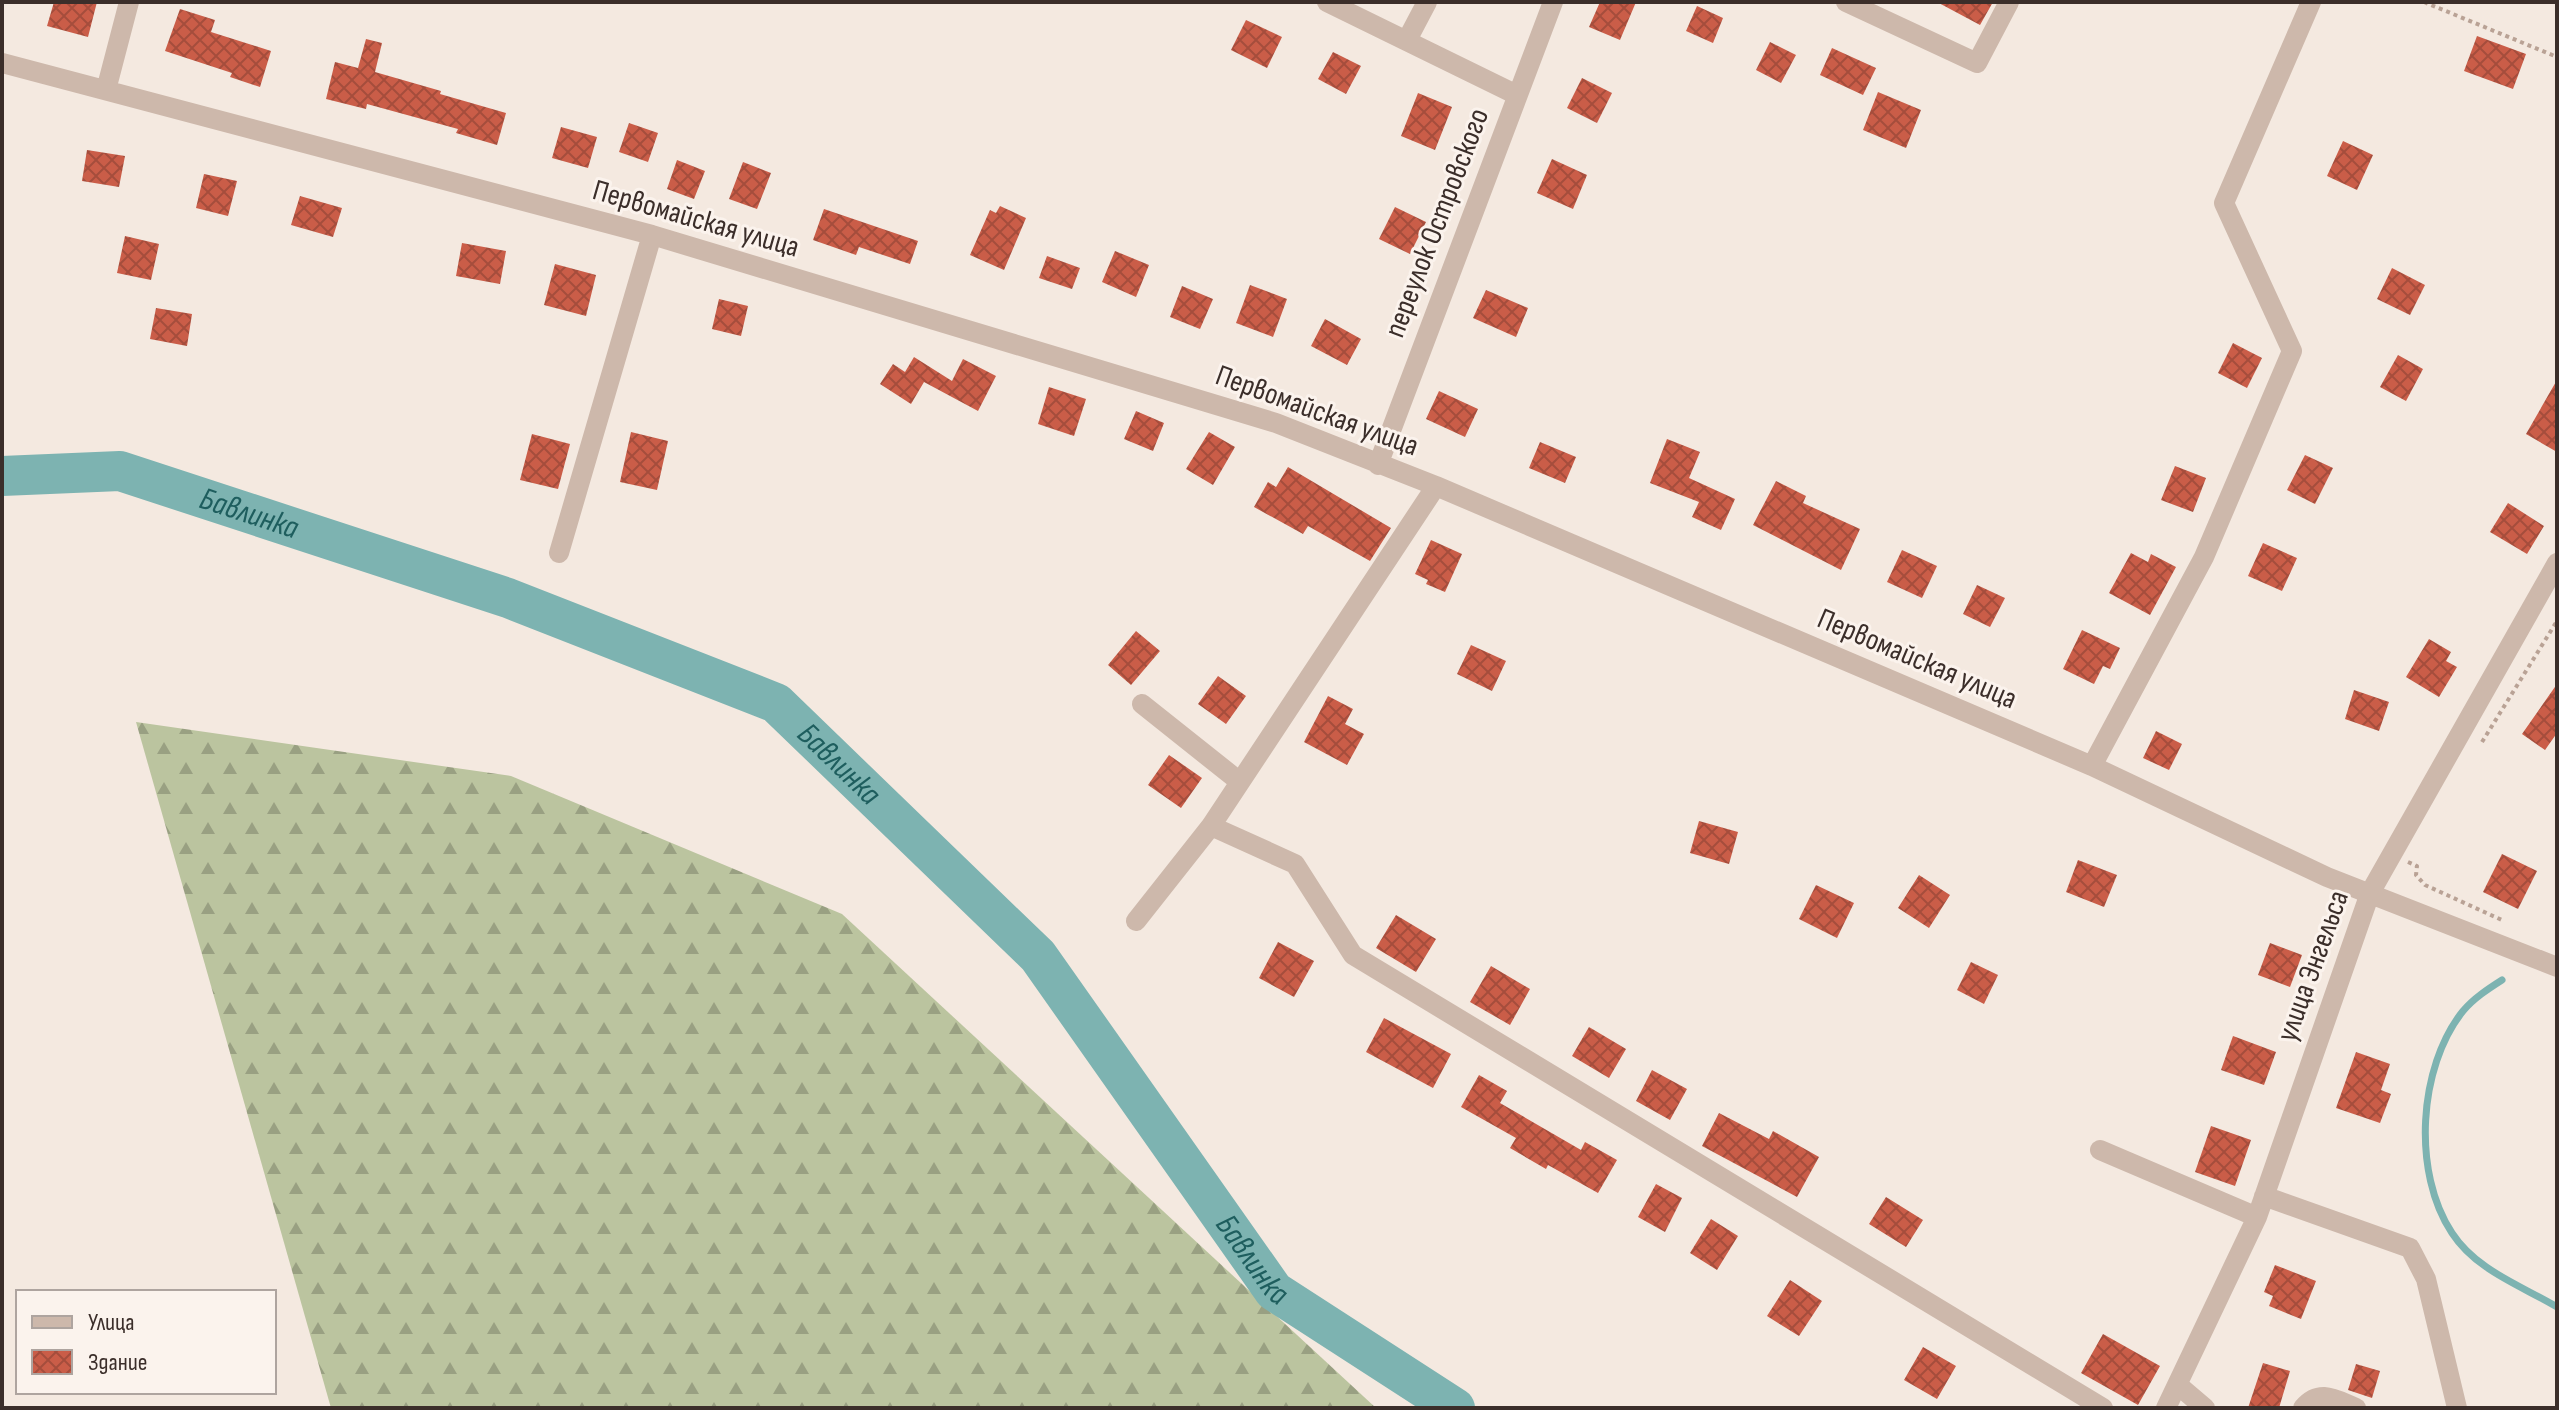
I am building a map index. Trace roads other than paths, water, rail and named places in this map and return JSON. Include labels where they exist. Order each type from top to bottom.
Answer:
[{"type":"street","points":[[106,90],[129,2]]},
{"type":"street","points":[[1327,2],[1517,95]]},
{"type":"street","points":[[1407,40],[1427,2]]},
{"type":"street","name":"переулок Островского","points":[[1378,465],[1553,2]]},
{"type":"street","points":[[1846,2],[1977,63],[2009,2]]},
{"type":"street","points":[[2092,766],[2204,557],[2292,351],[2224,203],[2311,2]]},
{"type":"street","name":"Первомайская улица","points":[[2,63],[652,235],[1276,423],[1436,486],[2092,766],[2327,877],[2557,967]]},
{"type":"street","points":[[559,553],[652,235]]},
{"type":"street","points":[[1136,921],[1211,826],[1436,486]]},
{"type":"street","name":"улица Энгельса","points":[[2166,1408],[2257,1217],[2370,893],[2557,563]]},
{"type":"street","points":[[1142,704],[1240,782]]},
{"type":"street","points":[[1211,826],[1295,864],[1353,955],[2103,1408]]},
{"type":"street","points":[[2100,1150],[2257,1217]]},
{"type":"street","points":[[2264,1196],[2410,1248],[2426,1279],[2457,1408]]},
{"type":"street","points":[[2178,1385],[2205,1408]]},
{"type":"street","points":[[2303,1408],[2311,1398],[2326,1396],[2356,1408]]},
{"type":"waterway","name":"Бавлинка","points":[[2,476],[120,471],[508,598],[776,703],[1038,956],[1274,1291],[1455,1408]]},
{"type":"waterway","points":[[2502,980],[2463,1011],[2448,1034],[2437,1061],[2429,1090],[2426,1120],[2426,1151],[2431,1181],[2439,1209],[2462,1246],[2500,1276],[2557,1307]]}]
